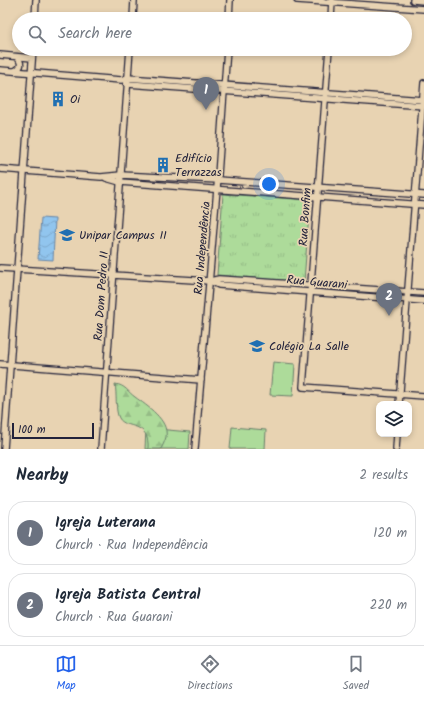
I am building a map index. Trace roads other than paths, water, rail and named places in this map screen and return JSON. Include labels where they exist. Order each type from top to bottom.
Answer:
[{"type":"street","points":[[35,12],[36,0]]},
{"type":"street","points":[[133,12],[134,0]]},
{"type":"street","points":[[229,12],[230,0]]},
{"type":"street","points":[[297,0],[332,1],[424,9]]},
{"type":"street","points":[[413,0],[424,1]]},
{"type":"street","points":[[331,12],[332,1]]},
{"type":"street","points":[[0,55],[32,58],[4,449]]},
{"type":"street","name":"Rua Dom Pedro II","points":[[101,449],[130,56]]},
{"type":"street","name":"Rua Independência","points":[[195,449],[218,189],[226,56]]},
{"type":"street","name":"Rua Bonfim","points":[[328,56],[303,387],[400,394]]},
{"type":"street","points":[[15,71],[21,65],[21,62],[17,57]]},
{"type":"street","points":[[0,70],[423,103]]},
{"type":"street","points":[[400,401],[424,83]]},
{"type":"street","points":[[0,169],[101,177],[121,175],[218,180],[424,195]]},
{"type":"street","points":[[101,177],[120,182],[424,205]]},
{"type":"street","name":"Rua Guarani","points":[[0,268],[210,281],[218,279],[424,293]]},
{"type":"street","name":"Rua Guarani","points":[[210,281],[219,285],[424,301]]},
{"type":"street","points":[[0,364],[201,380]]},
{"type":"street","points":[[400,394],[424,396]]},
{"type":"street","points":[[396,449],[397,437]]},
{"type":"water","points":[[41,218],[55,219],[53,260],[38,259]]},
{"type":"place","name":"Oi","points":[[58,99]]},
{"type":"place","name":"Igreja Luterana","points":[[206,110]]},
{"type":"place","name":"Edifício Terrazzas","points":[[163,165]]},
{"type":"place","name":"Unipar Campus II","points":[[67,235]]},
{"type":"place","name":"Igreja Batista Central","points":[[389,316]]},
{"type":"place","name":"Colégio La Salle","points":[[257,346]]}]
